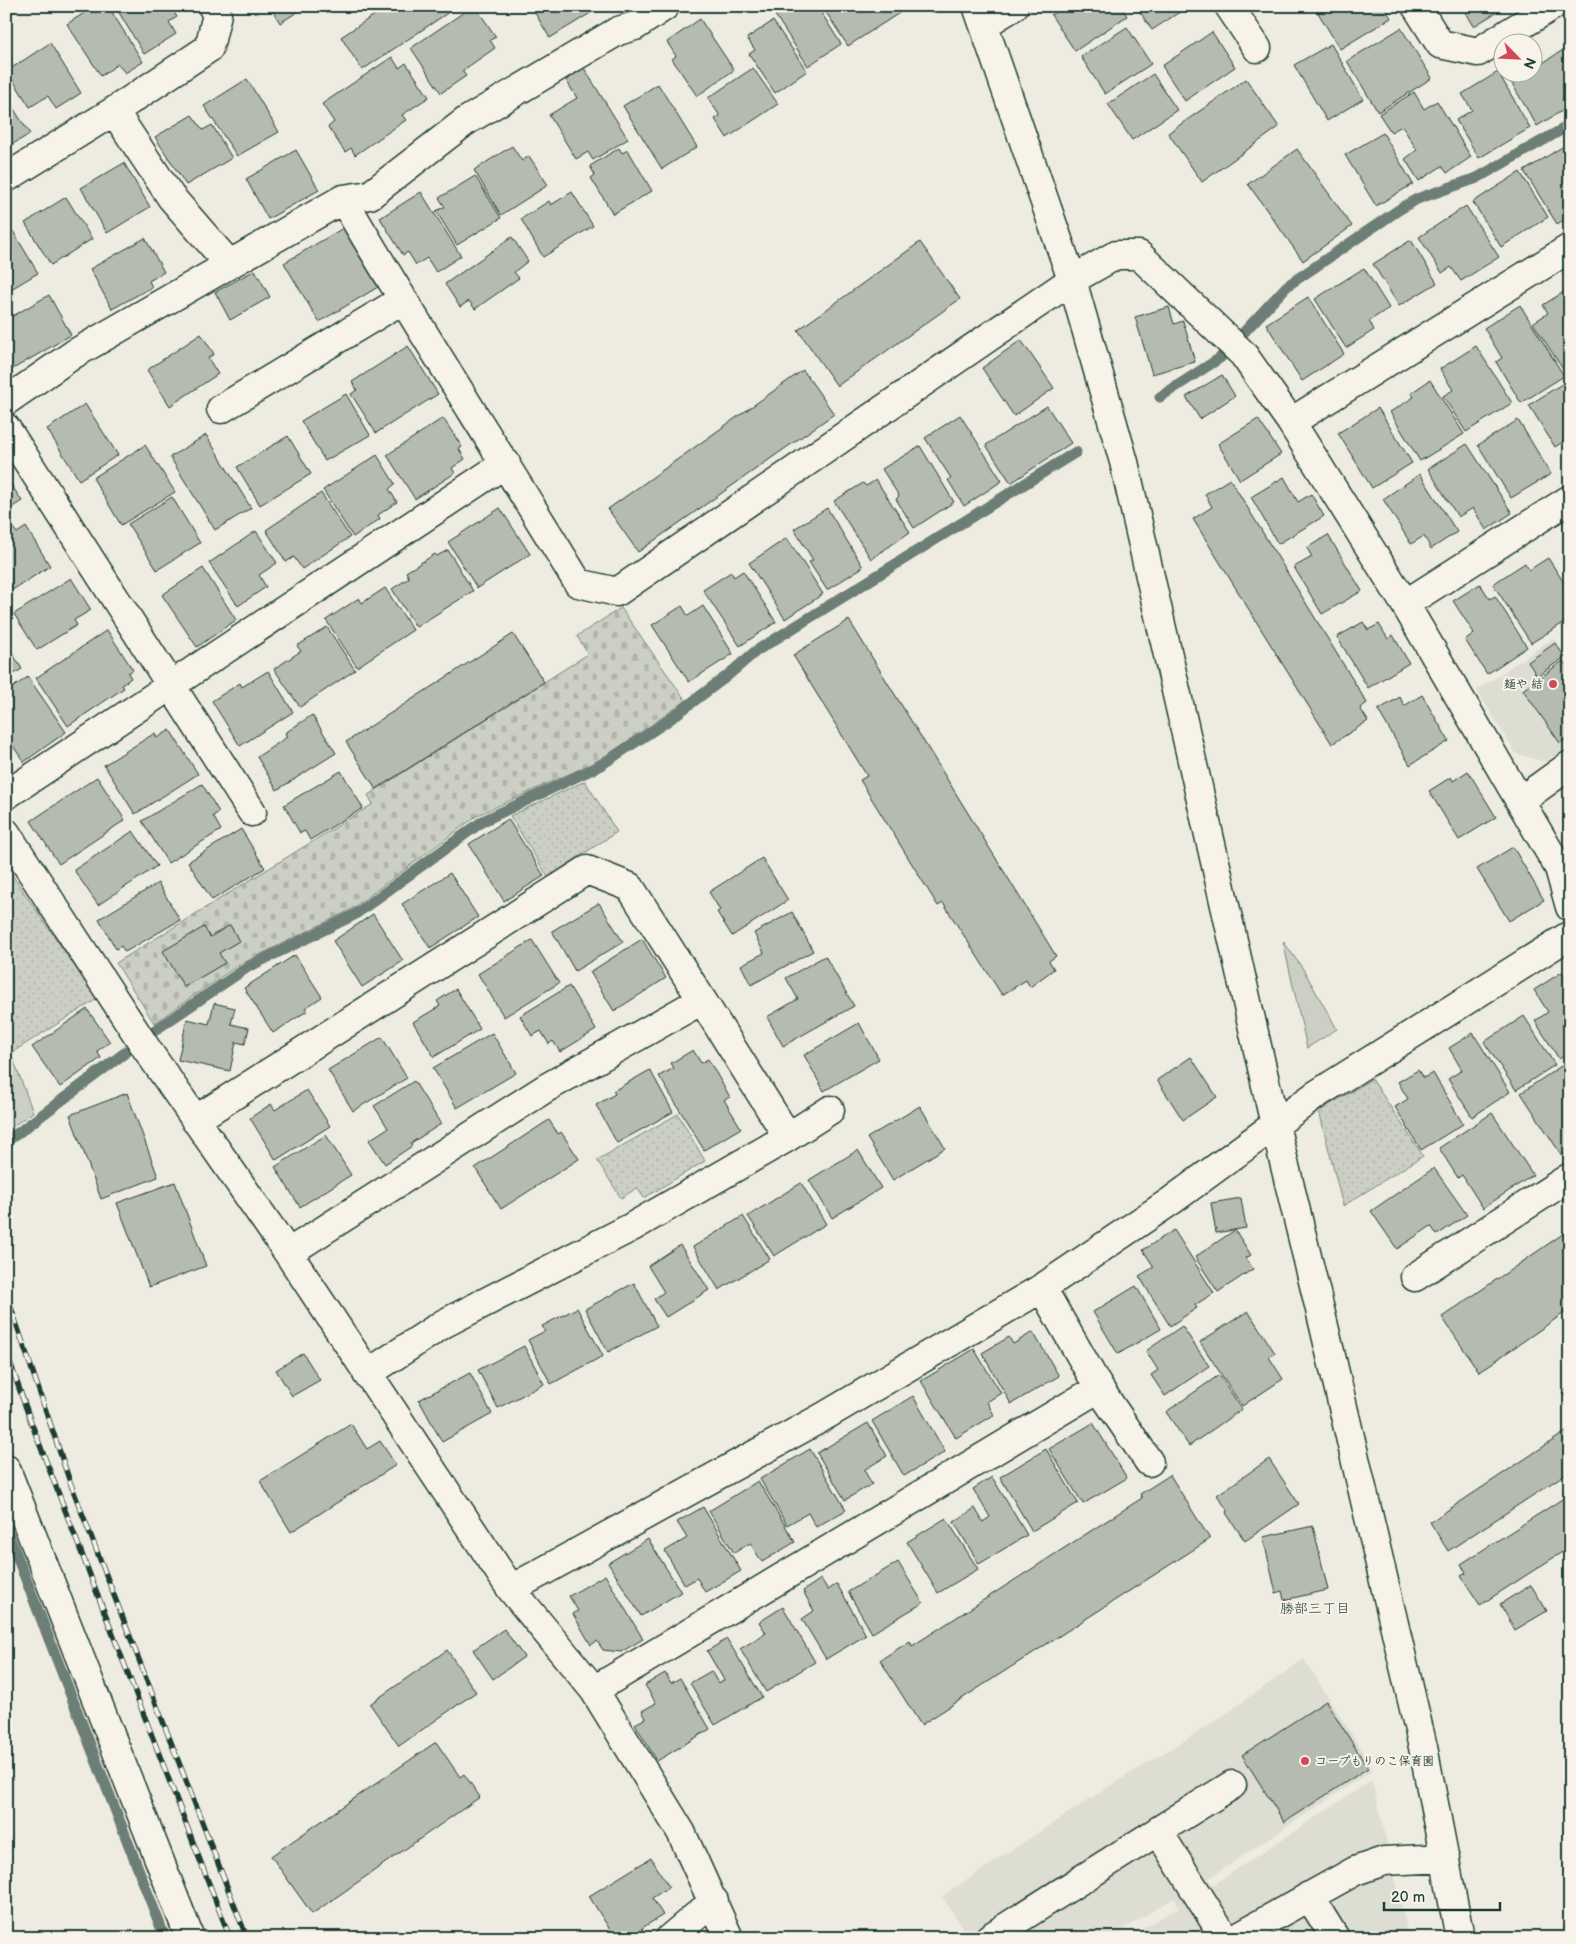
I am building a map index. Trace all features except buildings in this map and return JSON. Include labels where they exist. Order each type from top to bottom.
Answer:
[{"type":"street","points":[[6,178],[114,111],[208,48],[217,14],[212,6]]},
{"type":"street","points":[[6,401],[74,354],[343,199],[370,195],[466,121],[618,31],[635,26],[665,6]]},
{"type":"street","points":[[1014,6],[981,15],[1072,280],[1124,462],[1275,1125],[1423,1747],[1460,1938]]},
{"type":"street","points":[[1229,6],[1257,48]]},
{"type":"street","points":[[1416,6],[1440,44],[1478,52],[1552,6]]},
{"type":"street","points":[[114,111],[171,198],[229,264]]},
{"type":"street","points":[[343,199],[402,300],[506,463],[578,583],[617,592],[1072,280],[1116,255],[1139,255],[1235,346],[1291,422],[1405,604],[1520,800],[1559,868],[1570,908]]},
{"type":"street","points":[[1291,422],[1570,248]]},
{"type":"street","points":[[221,409],[402,300]]},
{"type":"street","points":[[6,428],[252,812]]},
{"type":"street","points":[[6,795],[506,463]]},
{"type":"street","points":[[1405,604],[1570,499]]},
{"type":"street","points":[[1520,800],[1570,765]]},
{"type":"street","points":[[6,834],[142,1042],[288,1253],[511,1589],[594,1690],[682,1832],[729,1938]]},
{"type":"street","points":[[195,1120],[587,870],[630,887],[788,1137]]},
{"type":"street","points":[[511,1589],[823,1417],[1042,1288],[1171,1200],[1317,1094],[1570,935]]},
{"type":"street","points":[[288,1253],[546,1088],[702,1000]]},
{"type":"street","points":[[367,1374],[443,1324],[632,1227],[788,1137],[830,1110]]},
{"type":"street","points":[[1415,1278],[1570,1177]]},
{"type":"street","points":[[1042,1288],[1098,1388],[1149,1462]]},
{"type":"street","points":[[594,1690],[1098,1388]]},
{"type":"street","points":[[6,1470],[190,1938]]},
{"type":"street","points":[[989,1938],[1232,1785]]},
{"type":"street","points":[[1158,1831],[1225,1938]]},
{"type":"street","points":[[1235,1938],[1355,1870],[1384,1861],[1445,1858]]},
{"type":"street","points":[[1309,1896],[1335,1938]]},
{"type":"street","points":[[670,1938],[714,1901]]},
{"type":"shaded area","points":[[1553,638],[1570,662],[1570,745],[1546,762],[1516,754],[1477,690]]},
{"type":"shaded area","points":[[1304,1659],[1368,1760],[1372,1770],[1208,1879],[1213,1885],[1372,1780],[1409,1938],[1126,1938],[1179,1907],[1174,1898],[1109,1938],[969,1938],[942,1896],[1105,1789],[1211,1724]]},
{"type":"green space","points":[[621,608],[686,701],[612,752],[591,764],[478,815],[350,910],[237,966],[154,1023],[116,963],[373,804],[368,795],[588,654],[577,636]]},
{"type":"green space","points":[[585,781],[617,832],[548,877],[510,816]]},
{"type":"green space","points":[[6,866],[97,999],[11,1053],[6,1040]]},
{"type":"green space","points":[[1283,941],[1303,969],[1337,1029],[1307,1048]]},
{"type":"green space","points":[[6,1040],[33,1112],[6,1131]]},
{"type":"green space","points":[[1372,1079],[1423,1156],[1343,1206],[1319,1111]]},
{"type":"green space","points":[[678,1114],[705,1161],[644,1198],[637,1188],[621,1198],[597,1160]]},
{"type":"waterway","points":[[1160,397],[1220,358],[1287,286],[1400,209],[1417,199],[1477,178],[1570,125]]},
{"type":"waterway","points":[[6,1142],[158,1028],[248,967],[354,915],[483,821],[601,765],[666,722],[727,676],[756,651],[1076,452]]},
{"type":"waterway","points":[[6,1528],[165,1938]]},
{"type":"railway","points":[[6,1293],[70,1482],[247,1938]]},
{"type":"railway","points":[[6,1351],[31,1422],[230,1938]]},
{"type":"place","name":"麺や 結","points":[[1553,684]]},
{"type":"place","name":"コープもりのこ保育園","points":[[1305,1761]]},
{"type":"district","name":"勝部三丁目","points":[[1315,1608]]}]
